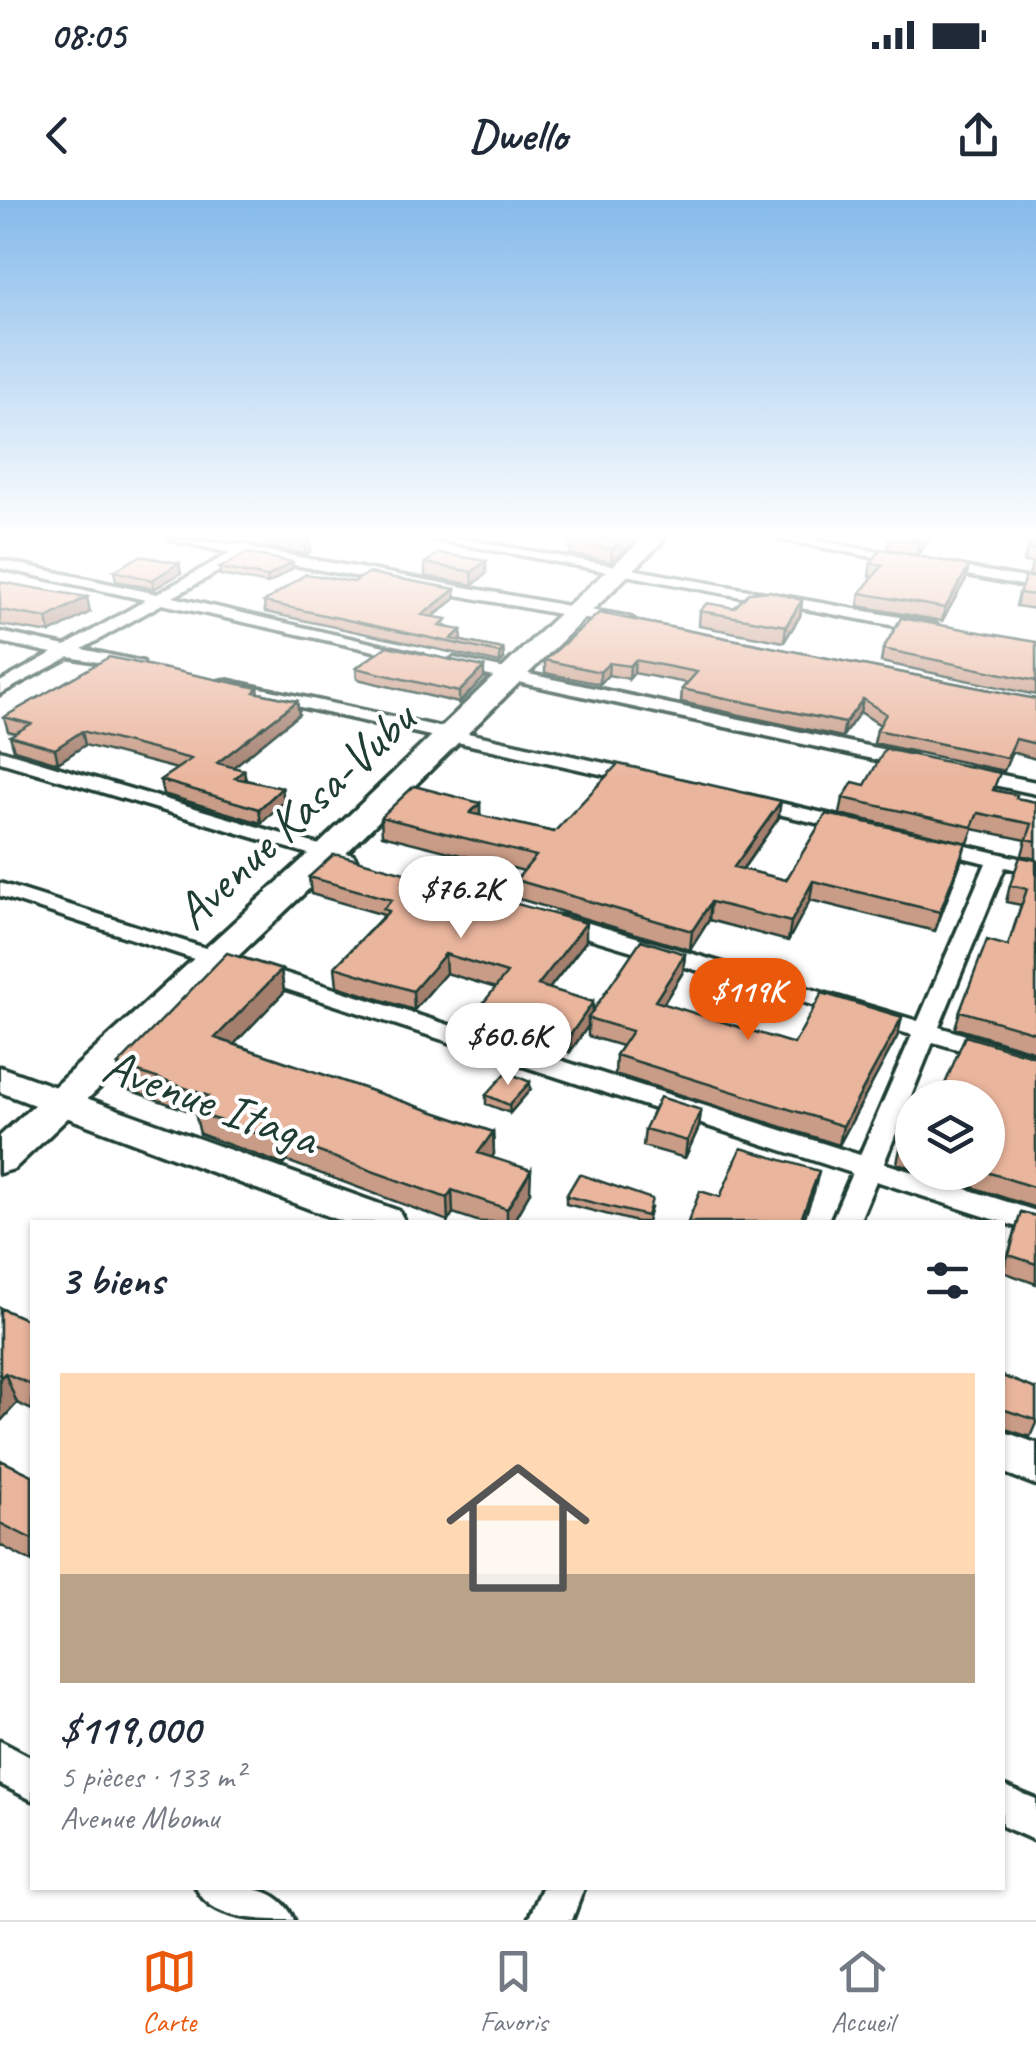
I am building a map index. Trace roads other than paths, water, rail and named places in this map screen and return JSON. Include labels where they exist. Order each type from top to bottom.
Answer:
[{"type":"main road","name":"Avenue Kasa-Vubu","points":[[0,1159],[326,854],[567,619]]},
{"type":"street","points":[[0,689],[125,619]]},
{"type":"street","points":[[249,619],[929,765]]},
{"type":"street","points":[[613,619],[650,626]]},
{"type":"street","points":[[885,619],[958,633]]},
{"type":"street","points":[[0,637],[163,672]]},
{"type":"street","points":[[201,680],[657,781]]},
{"type":"street","points":[[0,756],[364,865]]},
{"type":"street","points":[[948,769],[1036,788]]},
{"type":"street","points":[[732,798],[1036,868]]},
{"type":"street","points":[[846,1220],[998,859]]},
{"type":"street","points":[[0,889],[1036,1222]]},
{"type":"street","points":[[535,915],[1036,1064]]},
{"type":"street","name":"Avenue Itaga","points":[[0,1079],[380,1220]]},
{"type":"street","points":[[1005,1453],[1036,1464]]},
{"type":"street","points":[[0,1761],[30,1779]]},
{"type":"street","points":[[1005,1806],[1036,1820]]},
{"type":"street","points":[[220,1890],[272,1920]]},
{"type":"street","points":[[550,1920],[563,1890]]}]
